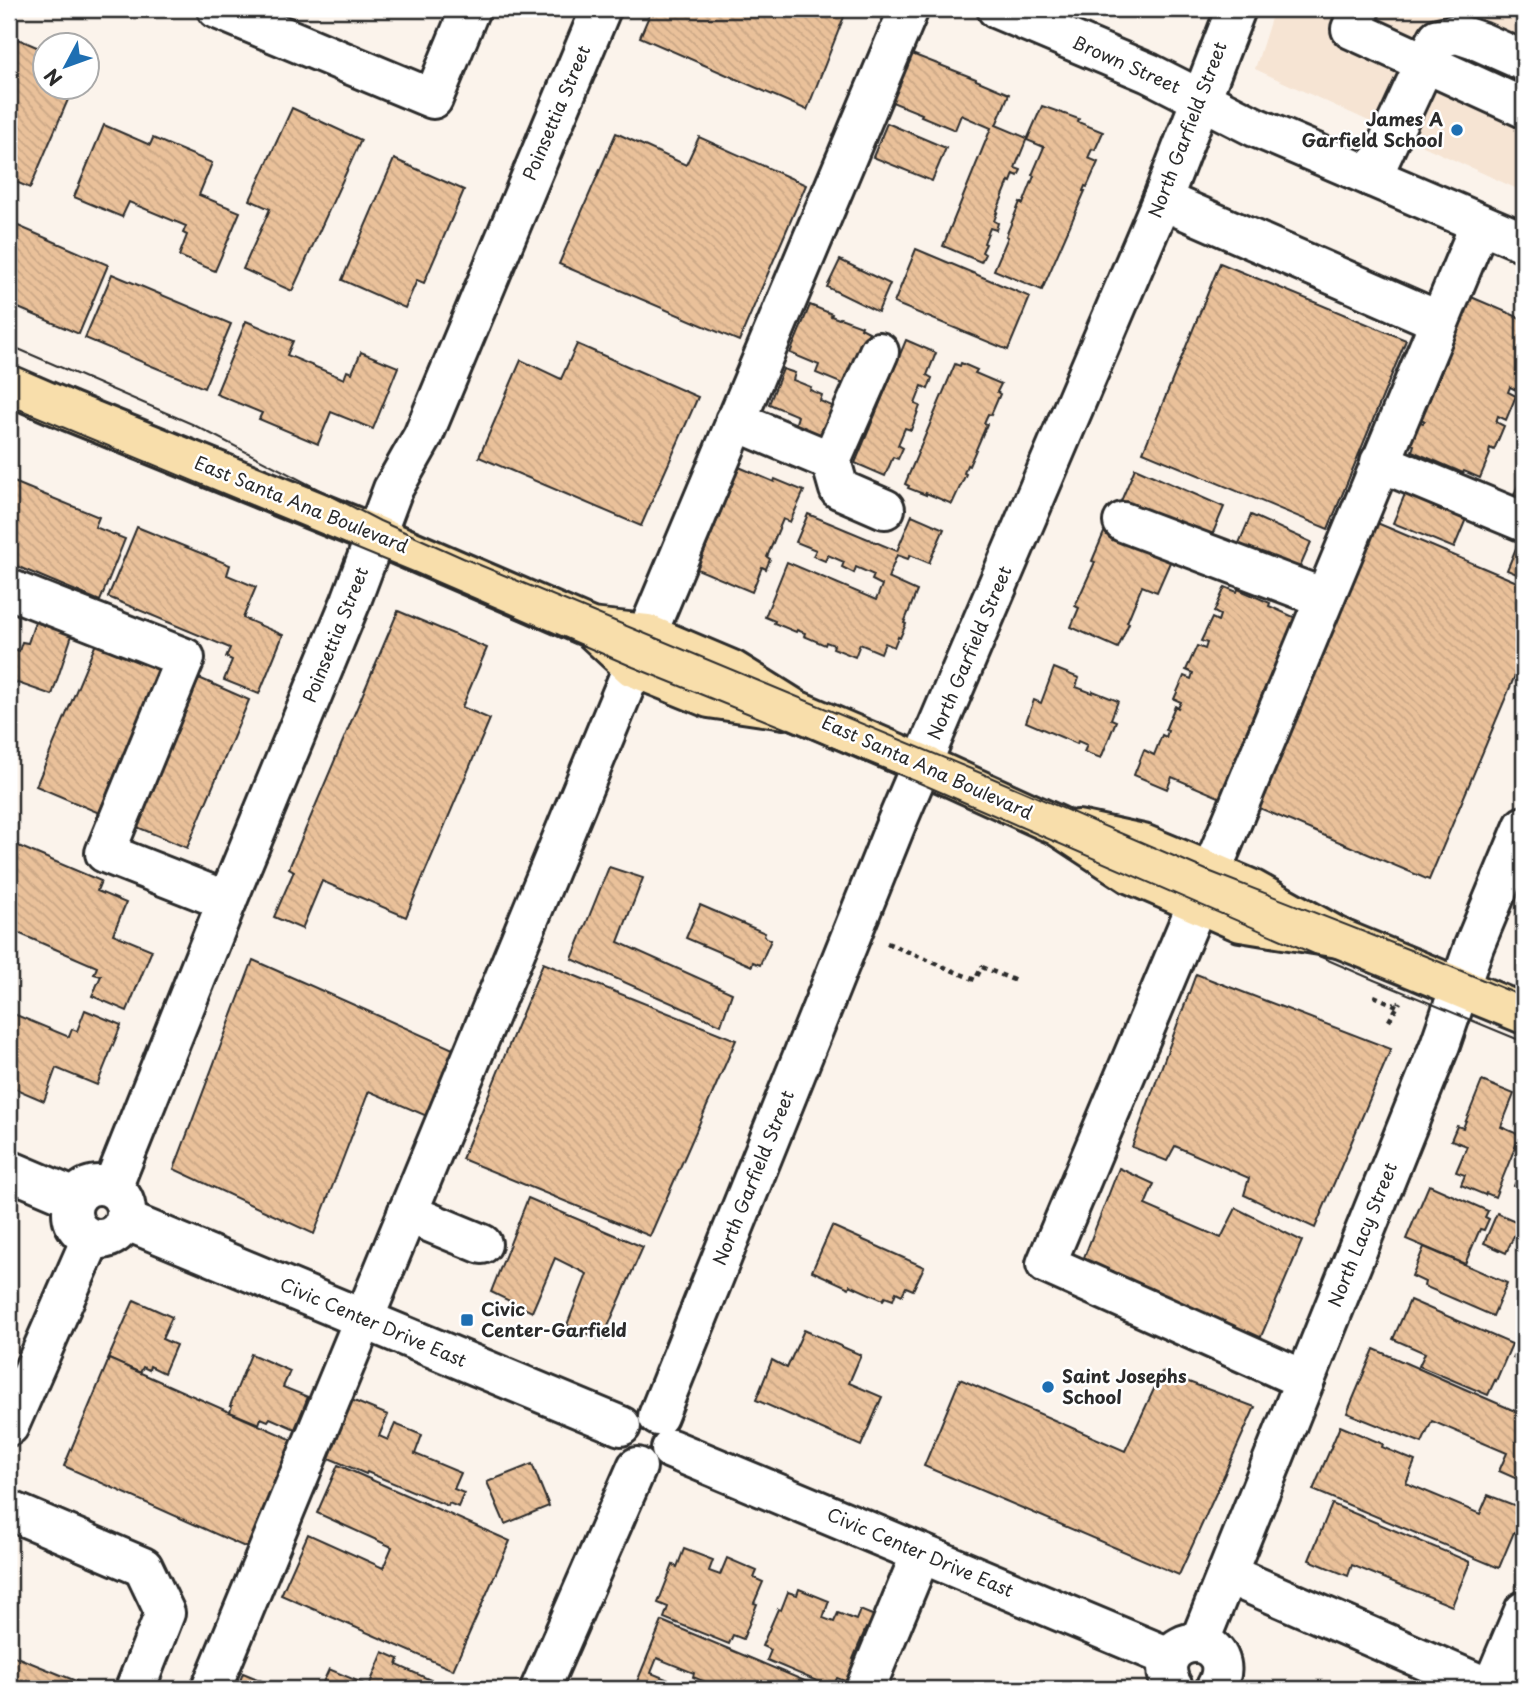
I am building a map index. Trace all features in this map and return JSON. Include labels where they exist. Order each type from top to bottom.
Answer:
[{"type":"main road","name":"East Santa Ana Boulevard","points":[[9,385],[375,535],[591,628],[640,651],[709,698],[796,710],[1058,826],[1143,844],[1204,888],[1253,890],[1339,937],[1524,1014]]},
{"type":"street","points":[[217,9],[433,99],[470,9]]},
{"type":"street","name":"Poinsettia Street","points":[[119,1204],[227,901],[351,600],[395,484],[423,436],[601,9]]},
{"type":"street","points":[[211,1689],[735,421],[909,9]]},
{"type":"street","name":"Brown Street","points":[[997,9],[1149,73],[1255,127],[1524,242]]},
{"type":"street","name":"North Garfield Street","points":[[665,1432],[854,929],[1162,200],[1236,9]]},
{"type":"street","points":[[1360,9],[1351,29],[1524,108]]},
{"type":"street","points":[[1372,177],[1438,38],[1457,34],[1524,61]]},
{"type":"street","points":[[1162,200],[1439,321]]},
{"type":"street","points":[[1305,1380],[1046,1264],[1480,223]]},
{"type":"street","points":[[879,352],[831,461],[839,489],[885,509]]},
{"type":"street","points":[[735,421],[831,461]]},
{"type":"street","points":[[1380,462],[1524,522]]},
{"type":"street","points":[[1123,522],[1324,598]]},
{"type":"street","points":[[9,589],[185,658],[105,853],[227,901]]},
{"type":"street","name":"North Lacy Street","points":[[1181,1663],[1227,1574],[1440,1045],[1474,946],[1524,826]]},
{"type":"street","points":[[9,1170],[75,1198]]},
{"type":"street","points":[[102,1184],[119,1204],[120,1230],[102,1240],[90,1239],[80,1232],[73,1222],[71,1210],[75,1198],[91,1185],[102,1184]]},
{"type":"street","name":"Civic Center Drive East","points":[[119,1204],[364,1319],[621,1426]]},
{"type":"street","points":[[407,1213],[482,1244]]},
{"type":"street","points":[[9,1426],[90,1239]]},
{"type":"street","points":[[637,1413],[648,1413],[665,1432],[666,1458],[657,1465],[637,1467],[626,1460],[619,1450],[617,1438],[621,1426],[637,1413]]},
{"type":"street","name":"Civic Center Drive East","points":[[665,1432],[921,1553],[1181,1663]]},
{"type":"street","points":[[540,1689],[637,1467]]},
{"type":"street","points":[[9,1510],[143,1567],[165,1613],[135,1689]]},
{"type":"street","points":[[865,1689],[921,1553]]},
{"type":"street","points":[[1227,1574],[1491,1689],[1524,1611]]},
{"type":"street","points":[[1181,1663],[1208,1646],[1220,1660],[1227,1686]]},
{"type":"path","points":[[854,929],[975,981],[982,967],[1016,981]]},
{"type":"path","points":[[1374,996],[1397,1006]]},
{"type":"path","points":[[1389,1021],[1402,998]]},
{"type":"shaded area","name":"James A Garfield School","points":[[1274,9],[1524,9],[1524,192],[1255,69]]},
{"type":"building","points":[[652,9],[847,9],[807,110],[640,37]]},
{"type":"building","points":[[18,39],[32,45],[32,102],[67,102],[30,188],[9,179],[9,62]]},
{"type":"building","points":[[912,54],[1009,94],[996,125],[1027,138],[1015,168],[1021,170],[1018,176],[1014,174],[1011,182],[1009,181],[996,213],[996,230],[990,228],[981,262],[943,246],[991,128],[961,115],[955,130],[892,102]]},
{"type":"building","points":[[1042,106],[1079,119],[1078,122],[1103,132],[1088,158],[1098,162],[1087,187],[1085,186],[1042,290],[994,270],[1044,147],[1027,140]]},
{"type":"building","points":[[292,108],[361,140],[292,291],[243,269],[270,209],[250,200]]},
{"type":"building","points":[[887,123],[946,148],[932,181],[873,157]]},
{"type":"building","points":[[104,125],[150,145],[153,138],[212,163],[199,195],[240,212],[215,271],[179,256],[187,235],[183,233],[186,226],[129,202],[122,217],[74,197]]},
{"type":"building","points":[[616,133],[686,165],[699,137],[806,185],[739,341],[559,264]]},
{"type":"building","points":[[394,159],[464,190],[424,283],[417,280],[405,308],[342,280]]},
{"type":"building","points":[[9,222],[108,265],[79,334],[9,304]]},
{"type":"building","points":[[916,249],[1030,297],[1008,350],[894,303]]},
{"type":"building","points":[[840,260],[890,284],[878,312],[827,287]]},
{"type":"building","points":[[1220,263],[1406,340],[1328,529],[1143,452]]},
{"type":"building","points":[[112,274],[231,324],[204,388],[85,338]]},
{"type":"building","points":[[1469,296],[1520,318],[1524,309],[1524,358],[1519,362],[1524,365],[1524,371],[1516,390],[1510,387],[1508,392],[1516,396],[1506,420],[1498,416],[1496,422],[1504,426],[1494,450],[1490,448],[1480,478],[1412,451],[1414,445],[1409,443],[1419,421],[1425,421],[1421,419],[1446,361],[1443,360]]},
{"type":"building","points":[[810,305],[832,314],[831,316],[862,326],[861,328],[869,332],[855,366],[850,387],[816,373],[819,365],[790,353]]},
{"type":"building","points":[[246,321],[293,341],[287,355],[344,379],[347,371],[352,373],[361,352],[398,367],[373,429],[331,412],[318,444],[259,419],[262,413],[216,394]]},
{"type":"building","points":[[906,340],[936,353],[927,375],[932,378],[928,389],[922,386],[915,404],[920,406],[911,430],[905,428],[898,445],[903,448],[898,459],[893,457],[885,476],[855,463]]},
{"type":"building","points":[[577,344],[698,397],[641,526],[479,457],[521,360],[561,379]]},
{"type":"building","points":[[961,363],[977,370],[975,373],[1001,384],[997,392],[1000,394],[991,415],[988,414],[984,423],[987,424],[952,504],[908,488],[905,484],[955,364],[960,366]]},
{"type":"building","points":[[783,369],[795,373],[793,380],[822,395],[820,401],[837,408],[825,438],[795,426],[798,416],[769,404]]},
{"type":"building","points":[[739,467],[804,491],[790,522],[783,519],[767,557],[770,559],[766,569],[762,567],[752,592],[697,569]]},
{"type":"building","points":[[1135,468],[1224,507],[1210,540],[1121,501]]},
{"type":"building","points":[[1524,470],[1524,500],[1514,495]]},
{"type":"building","points":[[9,480],[99,517],[95,527],[125,539],[100,601],[9,563]]},
{"type":"building","points":[[1407,489],[1468,514],[1454,548],[1393,523]]},
{"type":"building","points":[[808,514],[897,551],[912,515],[944,529],[929,563],[910,555],[908,559],[897,555],[888,578],[917,591],[904,623],[906,624],[894,647],[885,643],[881,653],[860,644],[855,657],[833,648],[834,645],[826,642],[825,645],[804,636],[805,633],[796,632],[765,617],[787,562],[876,600],[882,585],[872,580],[874,575],[856,567],[854,573],[842,567],[844,562],[828,555],[825,561],[813,556],[816,550],[796,542]]},
{"type":"building","points":[[1251,515],[1311,542],[1297,574],[1237,548]]},
{"type":"building","points":[[1370,520],[1524,585],[1524,654],[1429,880],[1250,804]]},
{"type":"building","points":[[137,527],[230,565],[227,575],[256,587],[243,618],[283,635],[259,694],[224,680],[232,660],[226,657],[230,648],[108,597]]},
{"type":"building","points":[[1105,530],[1171,560],[1157,592],[1142,586],[1118,648],[1071,627],[1079,608],[1075,606],[1095,562],[1092,561]]},
{"type":"building","points":[[1521,536],[1524,538],[1524,577],[1507,570]]},
{"type":"building","points":[[1225,587],[1237,592],[1238,589],[1270,603],[1269,606],[1298,619],[1270,684],[1267,683],[1221,798],[1172,777],[1167,789],[1134,775],[1144,750],[1154,755],[1162,735],[1166,737],[1168,731],[1165,730],[1175,706],[1178,708],[1181,702],[1174,699],[1184,676],[1191,679],[1193,673],[1186,670],[1197,646],[1205,649],[1207,643],[1201,641],[1212,618],[1218,621],[1220,615],[1214,612]]},
{"type":"building","points":[[398,611],[487,648],[462,707],[490,719],[406,917],[322,881],[302,929],[274,917],[294,871],[289,868]]},
{"type":"building","points":[[35,622],[72,635],[52,695],[12,681],[9,689],[9,647],[19,651],[22,642],[28,643]]},
{"type":"building","points":[[97,641],[160,668],[99,813],[36,786]]},
{"type":"building","points":[[1054,668],[1079,678],[1076,687],[1118,701],[1111,719],[1116,721],[1101,758],[1084,752],[1087,745],[1078,741],[1077,744],[1026,722],[1034,700],[1041,703]]},
{"type":"building","points":[[199,678],[249,700],[187,848],[137,827]]},
{"type":"building","points":[[9,842],[101,881],[97,891],[126,903],[113,934],[152,950],[127,1011],[92,996],[101,976],[94,974],[97,967],[9,929]]},
{"type":"building","points":[[609,867],[643,878],[618,942],[732,993],[721,1025],[572,959]]},
{"type":"building","points":[[700,905],[765,933],[764,936],[771,940],[760,965],[753,962],[752,966],[686,938]]},
{"type":"building","points":[[253,960],[462,1053],[436,1120],[369,1091],[314,1234],[174,1169]]},
{"type":"building","points":[[543,963],[736,1040],[650,1236],[462,1159]]},
{"type":"building","points":[[1196,974],[1391,1049],[1315,1228],[1244,1195],[1249,1178],[1175,1146],[1167,1161],[1132,1147]]},
{"type":"building","points":[[85,1010],[121,1025],[97,1085],[56,1068],[44,1101],[14,1088],[9,1097],[9,1012],[69,1037],[72,1029],[77,1031]]},
{"type":"building","points":[[1482,1081],[1514,1094],[1501,1127],[1520,1135],[1495,1197],[1461,1185],[1465,1175],[1456,1172],[1467,1146],[1451,1140],[1457,1126],[1463,1128]]},
{"type":"building","points":[[1524,1150],[1524,1190],[1514,1186],[1523,1164],[1519,1162]]},
{"type":"building","points":[[1119,1168],[1154,1184],[1145,1205],[1221,1238],[1236,1208],[1302,1241],[1260,1339],[1083,1260]]},
{"type":"building","points":[[1429,1185],[1488,1211],[1485,1217],[1489,1219],[1484,1230],[1480,1229],[1465,1264],[1406,1239]]},
{"type":"building","points":[[528,1198],[643,1247],[602,1340],[567,1325],[587,1274],[555,1258],[532,1312],[491,1292]]},
{"type":"building","points":[[1497,1213],[1520,1223],[1506,1253],[1484,1243]]},
{"type":"building","points":[[832,1226],[924,1267],[913,1290],[906,1287],[902,1295],[896,1292],[893,1300],[885,1297],[883,1300],[812,1271]]},
{"type":"building","points":[[1424,1247],[1507,1283],[1493,1316],[1424,1286],[1425,1282],[1412,1276]]},
{"type":"building","points":[[134,1300],[172,1317],[162,1339],[176,1345],[164,1373],[150,1366],[149,1370],[143,1367],[140,1373],[108,1359]]},
{"type":"building","points":[[1410,1300],[1512,1344],[1488,1395],[1419,1366],[1425,1353],[1393,1339]]},
{"type":"building","points":[[804,1330],[861,1355],[849,1383],[882,1397],[861,1446],[756,1400],[772,1360],[787,1368]]},
{"type":"building","points":[[1524,1337],[1524,1364],[1513,1358]]},
{"type":"building","points":[[1374,1349],[1524,1415],[1524,1482],[1499,1471],[1507,1453],[1432,1421],[1422,1443],[1347,1413]]},
{"type":"building","points":[[251,1354],[290,1371],[283,1387],[308,1397],[295,1429],[270,1418],[268,1421],[261,1418],[259,1424],[230,1412]]},
{"type":"building","points":[[109,1359],[304,1445],[256,1552],[64,1466]]},
{"type":"building","points":[[1162,1372],[1255,1407],[1179,1575],[924,1466],[960,1379],[1125,1451]]},
{"type":"building","points":[[349,1399],[388,1415],[379,1436],[388,1440],[395,1424],[422,1435],[415,1454],[461,1473],[454,1489],[464,1493],[458,1507],[449,1503],[448,1506],[324,1456]]},
{"type":"building","points":[[1340,1426],[1415,1461],[1406,1483],[1480,1514],[1488,1495],[1524,1509],[1499,1568],[1313,1490]]},
{"type":"building","points":[[532,1464],[549,1506],[505,1524],[487,1482]]},
{"type":"building","points":[[338,1465],[510,1541],[453,1670],[281,1595],[308,1534],[383,1568],[392,1547],[317,1513]]},
{"type":"building","points":[[1332,1504],[1470,1562],[1452,1606],[1352,1565],[1348,1576],[1309,1560]]},
{"type":"building","points":[[684,1549],[713,1560],[709,1571],[720,1575],[727,1558],[757,1571],[754,1578],[763,1582],[743,1639],[733,1635],[729,1644],[664,1618],[668,1607],[658,1603],[673,1565],[677,1567]]},
{"type":"building","points":[[799,1589],[829,1601],[823,1618],[834,1622],[838,1613],[856,1620],[860,1610],[880,1618],[875,1632],[866,1628],[847,1682],[837,1678],[833,1688],[767,1660],[771,1650],[762,1646],[788,1592],[797,1595]]},
{"type":"building","points":[[662,1621],[812,1684],[810,1689],[722,1689],[693,1677],[694,1673],[657,1658],[651,1673],[691,1689],[634,1689]]},
{"type":"building","points":[[383,1652],[399,1659],[397,1665],[444,1686],[443,1689],[320,1689],[329,1669],[369,1686]]},
{"type":"building","points":[[9,1654],[96,1689],[9,1689]]},
{"type":"building","points":[[1524,1662],[1524,1689],[1513,1689]]},
{"type":"building","points":[[243,1673],[282,1689],[232,1689],[236,1679],[240,1681]]},
{"type":"tram line","points":[[9,345],[192,424],[380,521],[463,558],[983,774],[1211,872],[1524,997]]},
{"type":"tram line","points":[[9,405],[416,573],[633,667],[915,781],[1374,980],[1524,1042]]},
{"type":"place","name":"James A Garfield School","points":[[1457,130]]},
{"type":"place","name":"Civic Center-Garfield","points":[[467,1320]]},
{"type":"place","name":"Saint Josephs School","points":[[1048,1387]]}]
